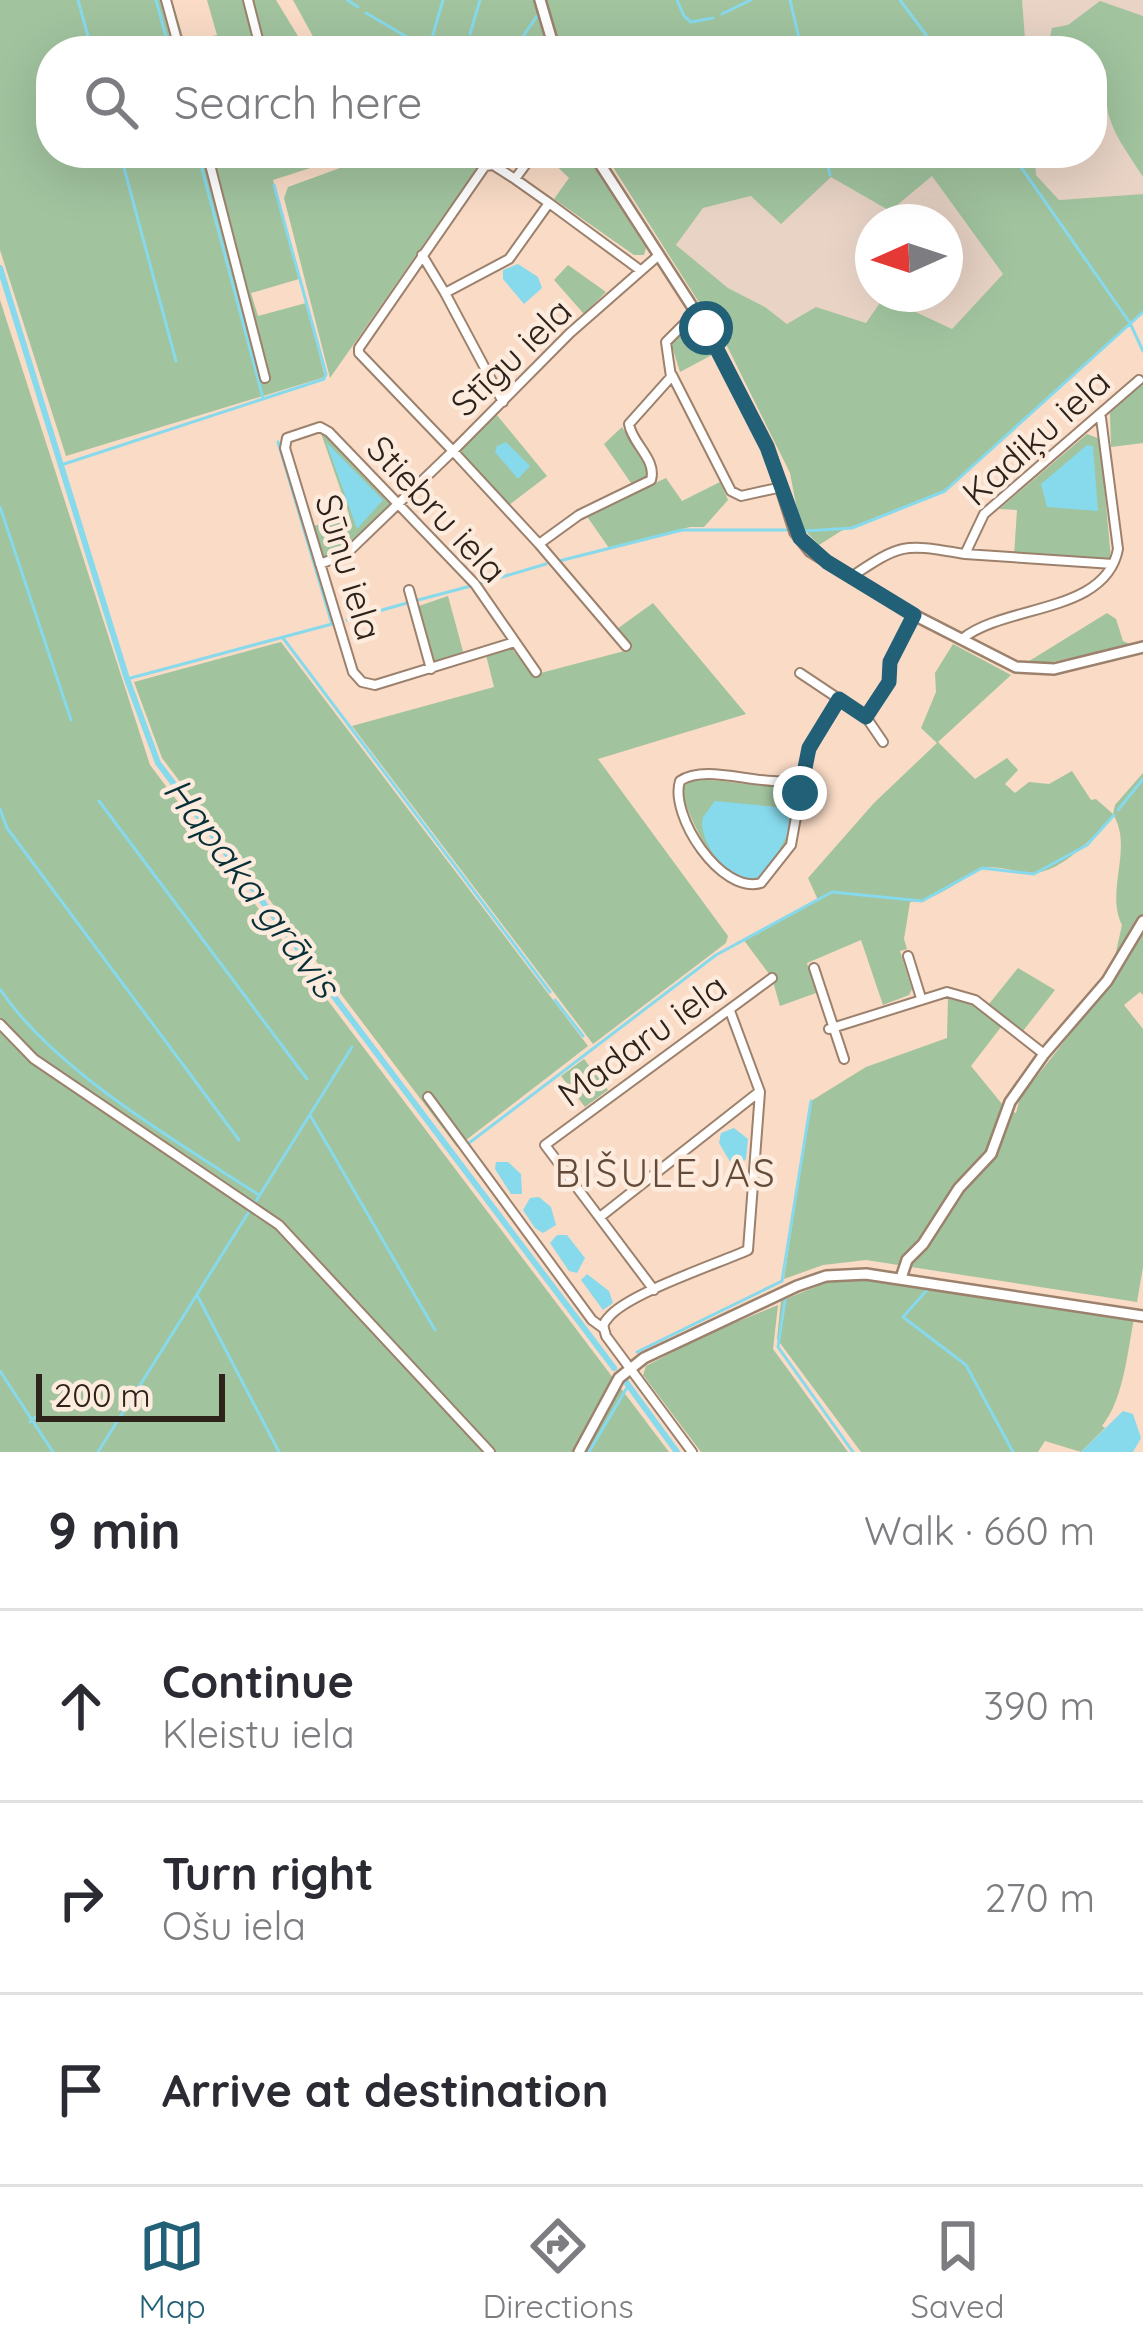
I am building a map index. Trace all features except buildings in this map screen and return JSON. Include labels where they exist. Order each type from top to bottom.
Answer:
[{"type":"street","points":[[166,0],[175,36]]},
{"type":"street","points":[[248,0],[257,36]]},
{"type":"street","points":[[540,0],[551,36]]},
{"type":"street","points":[[211,168],[265,378]]},
{"type":"street","name":"Stīgu iela","points":[[484,168],[359,353],[453,451],[562,340],[659,255]]},
{"type":"street","name":"Stīgu iela","points":[[499,168],[515,179]]},
{"type":"street","points":[[523,168],[515,179],[640,270]]},
{"type":"street","points":[[603,168],[696,312],[760,431],[800,538],[810,550],[914,615],[1016,667],[1054,670],[1143,647]]},
{"type":"street","points":[[445,293],[509,259],[549,203]]},
{"type":"street","points":[[422,255],[503,402]]},
{"type":"street","points":[[696,312],[666,341],[671,374],[731,491],[741,496],[783,486]]},
{"type":"street","points":[[538,544],[579,515],[651,480],[652,466],[629,424],[671,374]]},
{"type":"street","name":"Kadiķu iela","points":[[850,578],[907,545],[965,554],[984,514],[1139,380]]},
{"type":"street","points":[[962,640],[984,627],[1094,588],[1115,565],[1118,549],[1100,416]]},
{"type":"street","name":"Stiebru iela","points":[[285,448],[289,436],[323,427],[475,584],[536,672]]},
{"type":"street","name":"Sūnu iela","points":[[285,448],[359,680],[375,685],[515,642]]},
{"type":"street","points":[[320,564],[346,554],[453,451],[626,646]]},
{"type":"street","points":[[965,554],[1115,565]]},
{"type":"street","points":[[409,590],[430,669]]},
{"type":"street","points":[[866,717],[889,682],[890,662],[914,615]]},
{"type":"street","points":[[800,673],[866,717],[883,742]]},
{"type":"street","points":[[800,779],[769,784],[689,775],[680,781],[677,795],[704,853],[727,878],[750,886],[769,877],[791,845],[809,748],[839,699]]},
{"type":"street","points":[[901,1278],[907,1260],[923,1244],[959,1188],[991,1154],[1010,1102],[1098,992],[1143,921]]},
{"type":"street","points":[[908,956],[921,998]]},
{"type":"street","points":[[814,968],[844,1059]]},
{"type":"street","name":"Madaru iela","points":[[600,1217],[544,1144],[772,978]]},
{"type":"street","points":[[832,1028],[947,992],[963,994],[1044,1054]]},
{"type":"street","points":[[603,1328],[612,1314],[654,1290],[748,1250],[760,1092],[730,1010]]},
{"type":"street","points":[[0,1024],[34,1059],[279,1225],[490,1452]]},
{"type":"street","points":[[654,1290],[600,1217],[760,1092]]},
{"type":"street","points":[[428,1096],[692,1452]]},
{"type":"street","points":[[743,1108],[758,1116]]},
{"type":"street","points":[[579,1452],[605,1399],[629,1368],[730,1316],[826,1276],[901,1278],[1143,1316]]},
{"type":"shaded area","points":[[1022,0],[1143,0],[1143,194],[1059,200],[1036,175],[1036,168],[1107,168],[1107,36],[1025,36]]},
{"type":"shaded area","points":[[932,175],[953,204],[855,204],[855,312],[874,312],[866,323],[816,307],[788,324],[728,288],[676,245],[703,208],[830,177]]},
{"type":"shaded area","points":[[963,218],[1003,274],[952,329],[916,312],[963,312]]},
{"type":"green space","points":[[0,0],[172,0],[183,36],[36,36],[36,168],[310,168],[273,180],[299,279],[251,293],[258,316],[306,303],[325,377],[66,456],[0,250]]},
{"type":"green space","points":[[207,0],[276,0],[298,36],[213,36],[217,35]]},
{"type":"green space","points":[[293,0],[535,0],[546,36],[313,36]]},
{"type":"green space","points":[[545,0],[1022,0],[1025,36],[556,36]]},
{"type":"green space","points":[[1100,1],[1143,16],[1143,177],[1109,116],[1107,36],[1050,36],[1052,28],[1068,25]]},
{"type":"green space","points":[[340,168],[477,168],[330,378],[284,198],[288,187]]},
{"type":"green space","points":[[559,168],[595,168],[646,248],[644,255],[634,255],[554,199],[569,178]]},
{"type":"green space","points":[[614,168],[1036,168],[1036,175],[1059,200],[1143,194],[1143,312],[945,491],[841,531],[819,545],[800,525],[790,473],[728,348]],"holes":[[[932,176],[952,204],[963,204],[963,219],[1003,274],[952,329],[916,312],[874,312],[866,323],[816,307],[787,324],[728,288],[676,245],[703,208],[751,196],[781,224],[831,177],[878,204],[898,204]]]},
{"type":"green space","points":[[568,265],[606,292],[584,314],[554,280]]},
{"type":"green space","points":[[0,300],[150,765],[669,1452],[0,1452]]},
{"type":"green space","points":[[692,322],[712,355],[680,372],[671,343]]},
{"type":"green space","points":[[1143,383],[1143,443],[1111,447],[1110,413]]},
{"type":"green space","points":[[496,414],[547,476],[509,505],[459,452]]},
{"type":"green space","points":[[622,427],[647,467],[646,479],[633,486],[604,444]]},
{"type":"green space","points":[[324,432],[393,503],[342,553],[323,558],[314,526],[349,514]]},
{"type":"green space","points":[[1087,434],[1100,439],[1111,559],[1014,556],[1017,510],[999,509]]},
{"type":"green space","points":[[666,478],[682,501],[720,482],[728,500],[704,527],[609,548],[586,515]]},
{"type":"green space","points":[[448,596],[464,655],[433,664],[416,607]]},
{"type":"green space","points":[[653,603],[746,714],[598,759],[728,936],[726,943],[593,1044],[352,726],[494,687],[486,655],[511,648],[533,675],[632,649],[617,629]]},
{"type":"green space","points":[[1107,613],[1116,619],[1123,641],[1132,645],[1026,663]]},
{"type":"green space","points":[[281,642],[588,1046],[457,1147],[162,758],[134,682]]},
{"type":"green space","points":[[953,644],[1011,675],[938,742],[975,779],[1007,758],[1018,770],[1005,784],[1015,793],[1029,782],[1049,784],[1072,771],[1091,800],[1113,814],[1115,805],[1143,773],[1143,995],[1140,992],[1124,1005],[1143,1029],[1143,1267],[1137,1302],[866,1260],[823,1265],[784,1279],[811,1101],[866,1067],[947,1038],[948,998],[970,1004],[1001,1027],[971,1066],[1006,1109],[1016,1113],[1020,1098],[1120,970],[1114,961],[1122,925],[1116,898],[1121,842],[1114,816],[1053,868],[1028,873],[985,868],[938,894],[910,902],[904,939],[907,949],[900,951],[912,989],[909,995],[883,1005],[861,940],[807,963],[816,993],[780,1006],[772,978],[743,939],[818,900],[808,878],[874,803],[937,743],[921,728],[936,692],[935,673]]},
{"type":"green space","points":[[691,780],[794,784],[796,819],[775,868],[749,885],[732,875],[770,868],[790,813],[786,808],[715,802],[705,831],[729,872],[706,845],[680,790]]},
{"type":"green space","points":[[1018,968],[1055,990],[1023,1031],[989,1004]]},
{"type":"green space","points":[[584,1059],[608,1090],[585,1107],[561,1076]]},
{"type":"green space","points":[[865,1278],[1134,1319],[1120,1389],[1105,1428],[1081,1452],[1045,1441],[1038,1452],[861,1452],[777,1339],[781,1301],[827,1282]]},
{"type":"green space","points":[[778,1305],[773,1349],[848,1452],[701,1452],[643,1375],[646,1366]]},
{"type":"water","points":[[518,264],[538,277],[542,288],[524,304],[503,279],[503,270]]},
{"type":"water","points":[[326,442],[383,500],[357,529]]},
{"type":"water","points":[[506,442],[530,466],[518,479],[495,452]]},
{"type":"water","points":[[1087,445],[1093,446],[1098,511],[1047,507],[1041,484]]},
{"type":"water","points":[[715,801],[786,808],[789,813],[788,834],[771,866],[758,877],[734,874],[713,853],[702,828],[703,817]]},
{"type":"water","points":[[734,1128],[748,1139],[746,1159],[740,1165],[732,1165],[719,1143],[721,1133]]},
{"type":"water","points":[[496,1162],[508,1162],[521,1174],[522,1194],[511,1194],[495,1169]]},
{"type":"water","points":[[539,1197],[551,1207],[556,1225],[543,1233],[523,1210],[530,1198]]},
{"type":"water","points":[[557,1235],[567,1235],[585,1258],[577,1273],[569,1271],[550,1243]]},
{"type":"water","points":[[587,1274],[609,1291],[613,1303],[603,1310],[581,1280]]},
{"type":"water","points":[[1123,1411],[1133,1414],[1141,1438],[1133,1452],[1081,1452]]},
{"type":"waterway","points":[[78,0],[88,36]]},
{"type":"waterway","points":[[156,0],[166,36]]},
{"type":"waterway","points":[[347,0],[358,7]]},
{"type":"waterway","points":[[432,36],[443,0]]},
{"type":"waterway","points":[[470,34],[480,0]]},
{"type":"waterway","points":[[677,0],[691,22],[713,18]]},
{"type":"waterway","points":[[722,14],[751,0]]},
{"type":"waterway","points":[[790,0],[798,36]]},
{"type":"waterway","points":[[900,0],[927,36]]},
{"type":"waterway","points":[[366,13],[405,36]]},
{"type":"waterway","points":[[523,36],[537,16]]},
{"type":"waterway","points":[[124,168],[176,361]]},
{"type":"waterway","points":[[202,168],[263,398]]},
{"type":"waterway","points":[[828,168],[830,175]]},
{"type":"waterway","points":[[1022,168],[1130,323],[1143,351]]},
{"type":"waterway","points":[[61,465],[324,379],[274,185]]},
{"type":"waterway","name":"Hapaka grāvis","points":[[0,268],[127,679],[158,763],[614,1368]]},
{"type":"waterway","points":[[804,531],[852,528],[945,491],[1143,312]]},
{"type":"waterway","points":[[127,679],[332,624],[278,442]]},
{"type":"waterway","points":[[0,507],[71,720]]},
{"type":"waterway","points":[[559,561],[682,530],[786,530]]},
{"type":"waterway","points":[[482,583],[546,564]]},
{"type":"waterway","points":[[418,600],[471,586]]},
{"type":"waterway","points":[[347,620],[407,603]]},
{"type":"waterway","points":[[283,638],[550,992]]},
{"type":"waterway","points":[[1118,810],[1143,779]]},
{"type":"waterway","points":[[99,801],[307,1079]]},
{"type":"waterway","points":[[0,809],[7,828],[239,1140]]},
{"type":"waterway","points":[[469,1143],[716,955],[832,892],[922,901],[982,868],[1034,874],[1087,845],[1114,815]]},
{"type":"waterway","points":[[0,989],[23,1019],[84,1076],[259,1195]]},
{"type":"waterway","points":[[555,1000],[583,1036]]},
{"type":"waterway","points":[[256,1201],[352,1047]]},
{"type":"waterway","points":[[637,1352],[782,1281],[811,1101]]},
{"type":"waterway","points":[[310,1115],[435,1330]]},
{"type":"waterway","points":[[98,1452],[250,1210]]},
{"type":"waterway","points":[[928,1289],[903,1317],[966,1365],[1013,1452]]},
{"type":"waterway","points":[[197,1295],[279,1452]]},
{"type":"waterway","points":[[785,1300],[778,1347],[853,1452]]},
{"type":"waterway","points":[[0,1371],[53,1452]]},
{"type":"waterway","name":"Hapaka grāvis","points":[[626,1382],[677,1452]]},
{"type":"waterway","points":[[589,1452],[628,1386]]},
{"type":"waterway","points":[[30,1422],[35,1417]]},
{"type":"district","name":"BIŠULEJAS","points":[[666,1173]]},
{"type":"route","points":[[706,328],[767,447],[795,532],[827,562],[914,615],[890,662],[889,682],[866,717],[839,699],[809,748],[800,793]]}]
